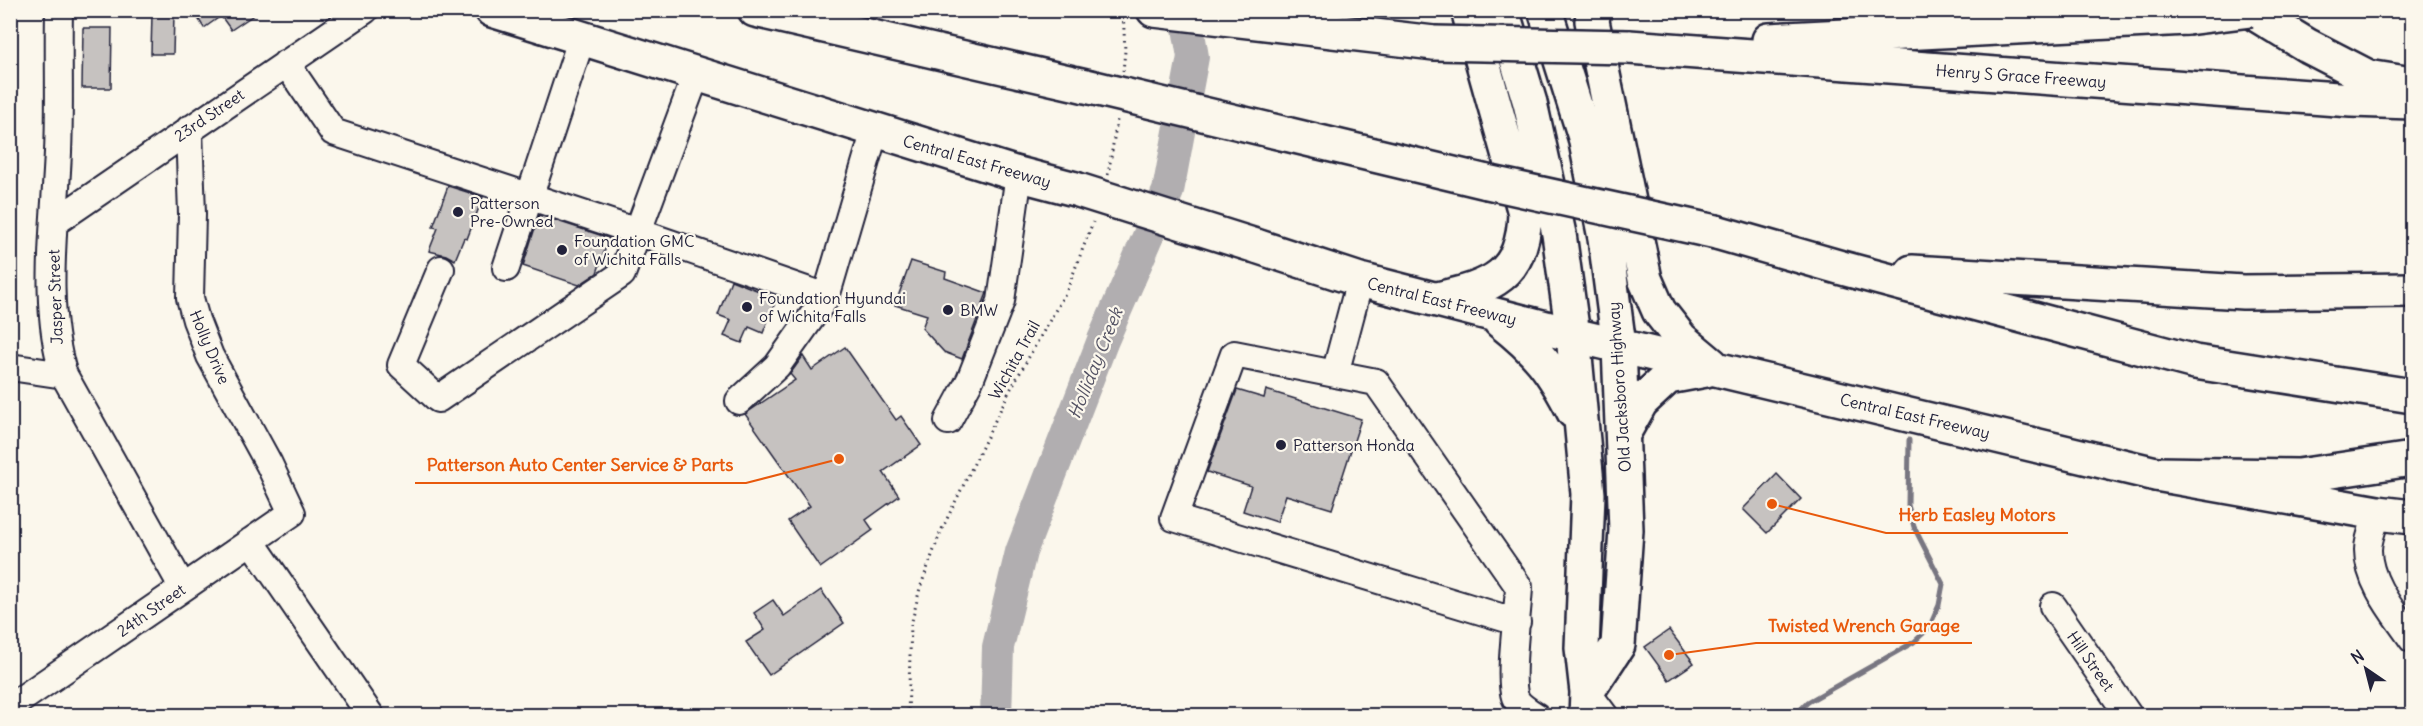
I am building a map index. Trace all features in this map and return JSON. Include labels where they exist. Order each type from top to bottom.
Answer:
[{"type":"main road","name":"Central East Freeway","points":[[492,10],[581,40],[1019,174],[1090,186],[1256,246],[1360,280],[1573,335],[2156,474],[2412,518]]},
{"type":"main road","points":[[755,10],[1487,182],[1716,232],[2195,362],[2412,396]]},
{"type":"main road","points":[[1154,10],[1434,43],[1629,47],[2187,18],[2250,10],[2308,46],[2368,77],[2412,84]]},
{"type":"main road","points":[[1436,299],[1469,292],[1500,278],[1517,257],[1525,234],[1525,213],[1468,10]]},
{"type":"main road","name":"Old Jacksboro Highway","points":[[1502,10],[1530,103],[1559,234],[1573,335],[1588,494],[1582,648],[1593,708]]},
{"type":"main road","name":"Old Jacksboro Highway","points":[[1545,10],[1585,137],[1605,238],[1619,346],[1626,530],[1618,645],[1593,708]]},
{"type":"main road","points":[[1594,10],[1592,21],[1645,279],[1659,311],[1681,339],[1717,369]]},
{"type":"main road","name":"Henry S Grace Freeway","points":[[1629,47],[2351,100],[2412,102]]},
{"type":"main road","points":[[1842,268],[2243,292],[2412,290]]},
{"type":"main road","points":[[1492,314],[1531,345],[1550,369],[1582,428]]},
{"type":"main road","points":[[1623,434],[1641,402],[1668,377],[1717,369]]},
{"type":"main road","points":[[2156,474],[2298,476],[2412,459]]},
{"type":"street","name":"Jasper Street","points":[[59,10],[54,341],[64,375],[183,588]]},
{"type":"street","name":"23rd Street","points":[[55,222],[365,10]]},
{"type":"street","points":[[506,268],[581,40]]},
{"type":"street","points":[[286,63],[333,132],[638,232],[826,297]]},
{"type":"street","points":[[441,269],[401,365],[438,399],[622,274],[696,75]]},
{"type":"street","name":"Holly Drive","points":[[189,129],[192,214],[190,298],[210,356],[269,464],[292,513]]},
{"type":"street","points":[[739,401],[777,366],[826,297],[875,130]]},
{"type":"street","points":[[948,421],[970,380],[1001,302],[1019,174]]},
{"type":"street","points":[[1335,374],[1360,280]]},
{"type":"street","points":[[1517,622],[1174,518],[1234,354],[1376,382],[1519,587],[1517,622],[1513,680],[1515,698],[1526,710],[1536,716]]},
{"type":"street","points":[[10,367],[64,375]]},
{"type":"street","name":"24th Street","points":[[10,707],[292,513]]},
{"type":"street","points":[[2378,513],[2368,548],[2370,568],[2378,586],[2412,639]]},
{"type":"street","points":[[251,541],[371,716]]},
{"type":"street","name":"Hill Street","points":[[2053,606],[2129,716]]},
{"type":"path","points":[[1122,74],[1125,51],[1123,10]]},
{"type":"path","points":[[1090,186],[1111,164],[1117,119]]},
{"type":"path","name":"Wichita Trail","points":[[908,716],[911,625],[920,588],[941,531],[1009,392],[1067,290],[1096,214]]},
{"type":"building","points":[[193,10],[261,10],[231,30],[221,16],[204,28]]},
{"type":"building","points":[[152,14],[174,14],[173,54],[151,54]]},
{"type":"building","points":[[83,28],[112,28],[111,88],[82,88]]},
{"type":"building","name":"Patterson Pre-Owned","points":[[448,186],[483,197],[467,239],[464,238],[455,260],[429,251],[438,228],[433,227]]},
{"type":"building","name":"Foundation GMC of Wichita Falls","points":[[539,215],[609,238],[597,273],[579,285],[523,266]]},
{"type":"building","name":"BMW","points":[[911,261],[946,272],[945,278],[987,293],[962,359],[944,352],[922,328],[927,315],[895,305]]},
{"type":"building","name":"Foundation Hyundai of Wichita Falls","points":[[731,280],[777,298],[763,333],[749,327],[742,343],[724,336],[731,320],[718,315]]},
{"type":"building","points":[[845,347],[896,420],[901,416],[921,445],[883,472],[899,496],[866,520],[873,530],[820,568],[788,521],[810,506],[745,414],[795,380],[790,374],[803,356],[812,370]]},
{"type":"building","name":"Patterson Honda","points":[[1237,390],[1264,398],[1266,390],[1361,419],[1332,509],[1286,495],[1277,522],[1243,511],[1251,486],[1207,472]]},
{"type":"building","points":[[1777,474],[1801,499],[1767,533],[1743,509]]},
{"type":"building","points":[[821,590],[844,623],[769,675],[746,642],[765,630],[754,613],[773,600],[784,616]]},
{"type":"building","points":[[1669,630],[1694,663],[1669,680],[1645,647]]},
{"type":"waterway","name":"Holliday Creek","points":[[996,716],[998,647],[1021,552],[1103,340],[1168,191],[1193,57],[1185,10]]},
{"type":"waterway","points":[[1794,716],[1808,702],[1914,642],[1929,628],[1939,605],[1943,584],[1914,527],[1908,505],[1909,440]]},
{"type":"place","name":"Patterson Pre-Owned","points":[[458,212]]},
{"type":"place","name":"Foundation GMC of Wichita Falls","points":[[562,250]]},
{"type":"place","name":"Foundation Hyundai of Wichita Falls","points":[[747,307]]},
{"type":"place","name":"BMW","points":[[948,310]]},
{"type":"place","name":"Patterson Honda","points":[[1281,445]]},
{"type":"place","name":"Patterson Auto Center Service & Parts","points":[[839,459]]},
{"type":"place","name":"Herb Easley Motors","points":[[1772,504]]},
{"type":"place","name":"Twisted Wrench Garage","points":[[1669,655]]}]
